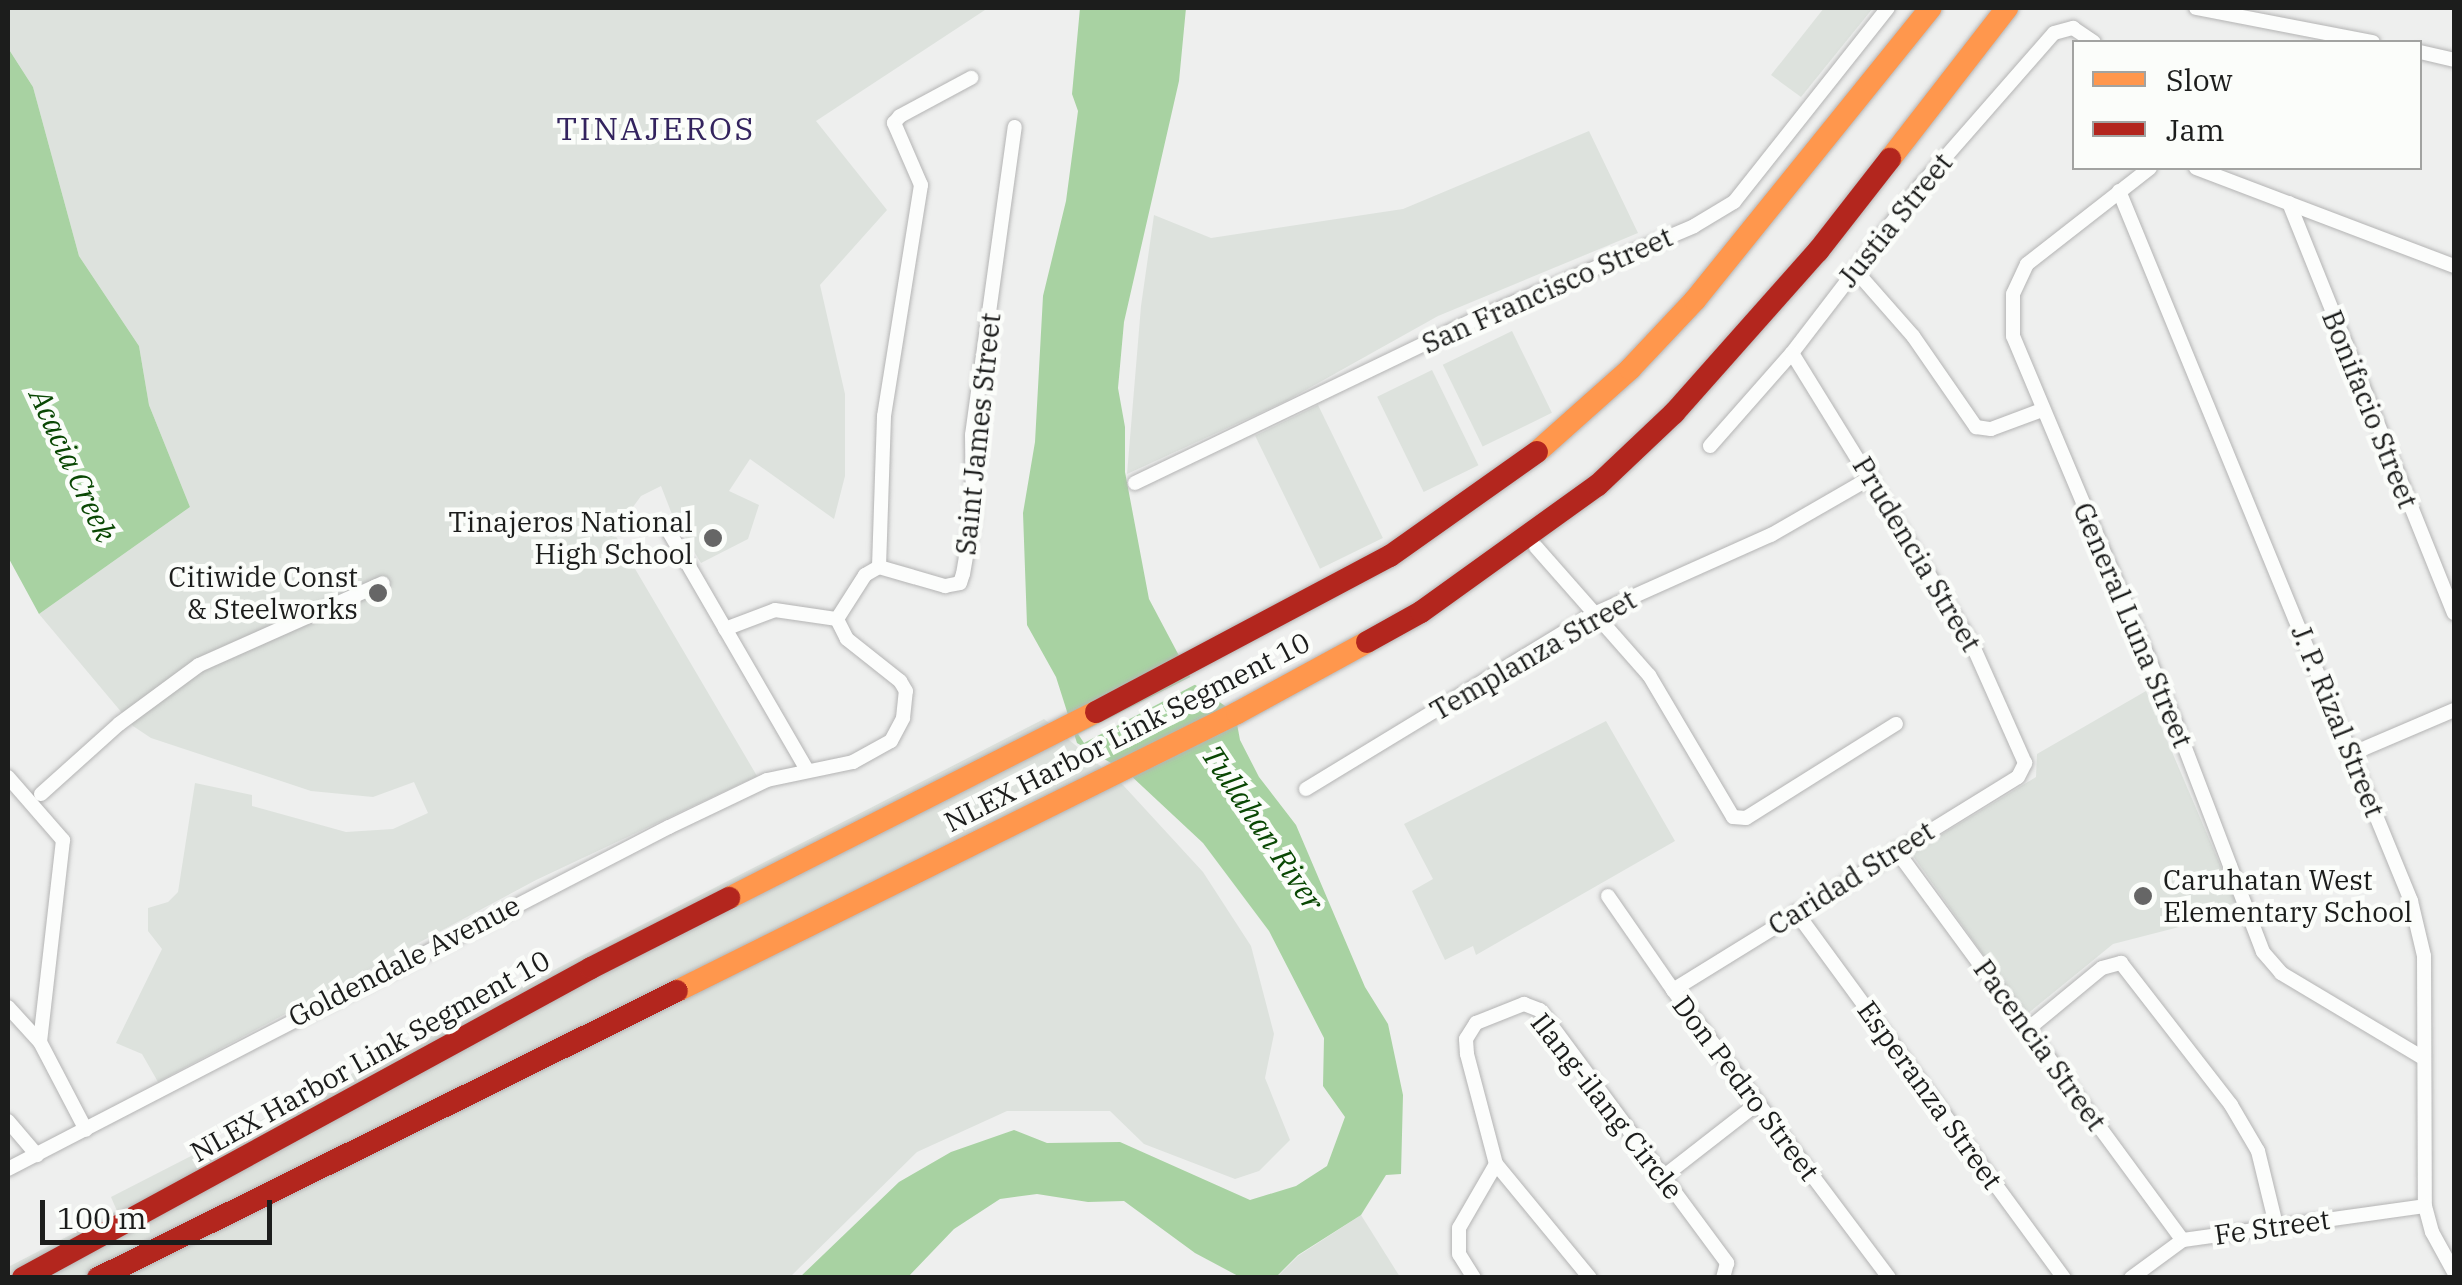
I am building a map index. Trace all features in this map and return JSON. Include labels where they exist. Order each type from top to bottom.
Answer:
[{"type":"highway","name":"NLEX Harbor Link Segment 10","points":[[23,1278],[591,968],[1206,656],[1390,556],[1553,440],[1630,369],[1707,285],[1931,8]]},
{"type":"highway","name":"NLEX Harbor Link Segment 10","points":[[98,1278],[1237,714],[1422,612],[1598,485],[1674,413],[1818,251],[2008,8]]},
{"type":"street","name":"San Francisco Street","points":[[1135,483],[1474,320],[1694,226],[1734,202],[1888,8]]},
{"type":"street","points":[[2196,8],[2363,40]]},
{"type":"street","name":"Justia Street","points":[[1710,446],[1792,353],[1920,186],[2054,33],[2073,28],[2091,40]]},
{"type":"street","points":[[2422,52],[2454,60]]},
{"type":"street","points":[[837,619],[865,575],[879,567],[884,416],[920,185],[894,123],[900,116],[971,78]]},
{"type":"street","name":"Saint James Street","points":[[879,567],[945,586],[960,582],[964,574],[973,516],[972,435],[1015,127]]},
{"type":"street","name":"General Luna Street","points":[[2147,170],[2035,257],[2017,283],[2010,310],[2013,336],[2174,719],[2262,952],[2281,974],[2423,1058]]},
{"type":"street","points":[[2201,170],[2454,266]]},
{"type":"street","name":"J. P. Rizal Street","points":[[2119,192],[2416,919],[2424,956],[2425,1206],[2432,1232],[2454,1272]]},
{"type":"street","name":"Bonifacio Street","points":[[2289,203],[2454,613]]},
{"type":"street","points":[[1855,270],[1913,336],[1976,426],[1991,429],[2042,410]]},
{"type":"street","name":"Prudencia Street","points":[[1792,353],[1973,646],[2025,763]]},
{"type":"street","name":"Templanza Street","points":[[1306,789],[1594,614],[1770,535],[1872,477]]},
{"type":"street","points":[[668,530],[808,770],[853,762],[891,742],[903,718],[906,691],[900,681],[847,639],[837,619]]},
{"type":"street","points":[[1536,546],[1649,675],[1733,817],[1746,818],[1896,724]]},
{"type":"street","points":[[41,794],[119,724],[199,665],[382,583]]},
{"type":"street","points":[[725,628],[776,610],[837,619]]},
{"type":"street","points":[[2351,754],[2454,710]]},
{"type":"street","name":"Caridad Street","points":[[1672,990],[2018,777],[2025,763]]},
{"type":"street","name":"Goldendale Avenue","points":[[8,1169],[527,898],[767,780],[808,770]]},
{"type":"street","points":[[8,777],[63,840],[40,1042]]},
{"type":"street","name":"Pacencia Street","points":[[1896,850],[2183,1240]]},
{"type":"street","name":"Don Pedro Street","points":[[1608,896],[1672,990],[1889,1278]]},
{"type":"street","name":"Esperanza Street","points":[[1796,912],[2064,1278]]},
{"type":"street","points":[[2028,1029],[2102,968],[2122,962],[2231,1104],[2258,1151],[2276,1225]]},
{"type":"street","name":"Ilang-ilang Circle","points":[[1590,1278],[1496,1164],[1466,1039],[1476,1023],[1524,1004],[1540,1010],[1664,1177],[1726,1263],[1723,1278]]},
{"type":"street","points":[[8,1007],[40,1042],[86,1130]]},
{"type":"street","points":[[1664,1177],[1758,1103]]},
{"type":"street","points":[[8,1120],[37,1155]]},
{"type":"street","points":[[1474,1278],[1459,1254],[1459,1228],[1496,1164]]},
{"type":"street","name":"Fe Street","points":[[2130,1278],[2183,1240],[2425,1206]]},
{"type":"shaded area","points":[[8,8],[988,8],[816,121],[887,210],[820,285],[845,394],[845,476],[834,519],[750,459],[729,491],[759,505],[748,539],[701,563],[673,517],[661,486],[641,496],[614,533],[757,776],[536,880],[158,1082],[142,1054],[116,1043],[162,949],[148,931],[148,908],[168,902],[178,892],[195,783],[252,795],[252,806],[346,832],[393,829],[428,813],[414,782],[373,797],[311,791],[151,738],[133,726],[39,614],[190,507],[149,405],[139,346],[79,256],[33,87],[8,48]]},
{"type":"shaded area","points":[[1824,8],[1873,8],[1801,97],[1771,75]]},
{"type":"shaded area","points":[[1589,131],[1638,233],[1438,316],[1286,401],[1127,474],[1141,306],[1154,215],[1211,238],[1403,209]]},
{"type":"shaded area","points":[[1512,331],[1552,413],[1483,447],[1443,365]]},
{"type":"shaded area","points":[[1432,370],[1478,465],[1424,492],[1377,397]]},
{"type":"shaded area","points":[[1318,405],[1383,538],[1320,569],[1255,436]]},
{"type":"shaded area","points":[[2146,691],[2236,902],[2183,926],[2113,944],[2026,1015],[1911,853],[2036,777],[2037,754]]},
{"type":"shaded area","points":[[1044,719],[1123,785],[1203,872],[1251,946],[1274,1034],[1265,1078],[1290,1140],[1259,1171],[1235,1179],[1144,1144],[1110,1111],[1007,1111],[917,1152],[790,1277],[8,1278],[8,1267],[117,1211],[111,1197]]},
{"type":"shaded area","points":[[1606,721],[1675,841],[1476,955],[1473,946],[1445,960],[1412,891],[1433,879],[1404,824]]},
{"type":"shaded area","points":[[1361,1215],[1400,1277],[1276,1278],[1298,1256]]},
{"type":"water","name":"Tullahan River","points":[[1080,8],[1186,8],[1179,81],[1124,322],[1118,388],[1125,427],[1125,472],[1149,599],[1194,684],[1235,713],[1240,740],[1259,777],[1296,825],[1365,987],[1388,1024],[1403,1095],[1401,1174],[1386,1175],[1361,1215],[1298,1255],[1276,1277],[1240,1277],[1195,1253],[1124,1201],[1088,1202],[1037,1194],[1000,1199],[954,1229],[908,1277],[799,1278],[899,1182],[951,1152],[1014,1130],[1047,1143],[1120,1142],[1250,1200],[1296,1186],[1327,1166],[1345,1117],[1323,1086],[1324,1038],[1269,931],[1203,843],[1128,773],[1077,743],[1056,677],[1027,625],[1023,513],[1035,442],[1043,296],[1066,201],[1078,111],[1072,94]]},
{"type":"water","name":"Acacia Creek","points":[[8,48],[33,87],[79,256],[139,346],[149,405],[190,507],[39,614],[8,557]]},
{"type":"pier","points":[[1194,675],[1200,682],[1084,743],[1078,734]]},
{"type":"traffic: slow","points":[[1537,452],[1630,369],[1695,300],[1931,8]]},
{"type":"traffic: slow","points":[[1890,159],[2007,8]]},
{"type":"traffic: slow","points":[[677,991],[1237,713],[1367,642]]},
{"type":"traffic: slow","points":[[729,898],[1096,712]]},
{"type":"traffic: jam","points":[[1367,642],[1421,612],[1598,485],[1674,413],[1818,251],[1890,159]]},
{"type":"traffic: jam","points":[[1096,712],[1390,556],[1537,452]]},
{"type":"traffic: jam","points":[[23,1278],[591,968],[729,898]]},
{"type":"traffic: jam","points":[[98,1278],[677,991]]},
{"type":"place","name":"Tinajeros National High School","points":[[713,538]]},
{"type":"place","name":"Citiwide Const & Steelworks","points":[[378,593]]},
{"type":"place","name":"Caruhatan West Elementary School","points":[[2143,896]]},
{"type":"district","name":"TINAJEROS","points":[[656,128]]}]
